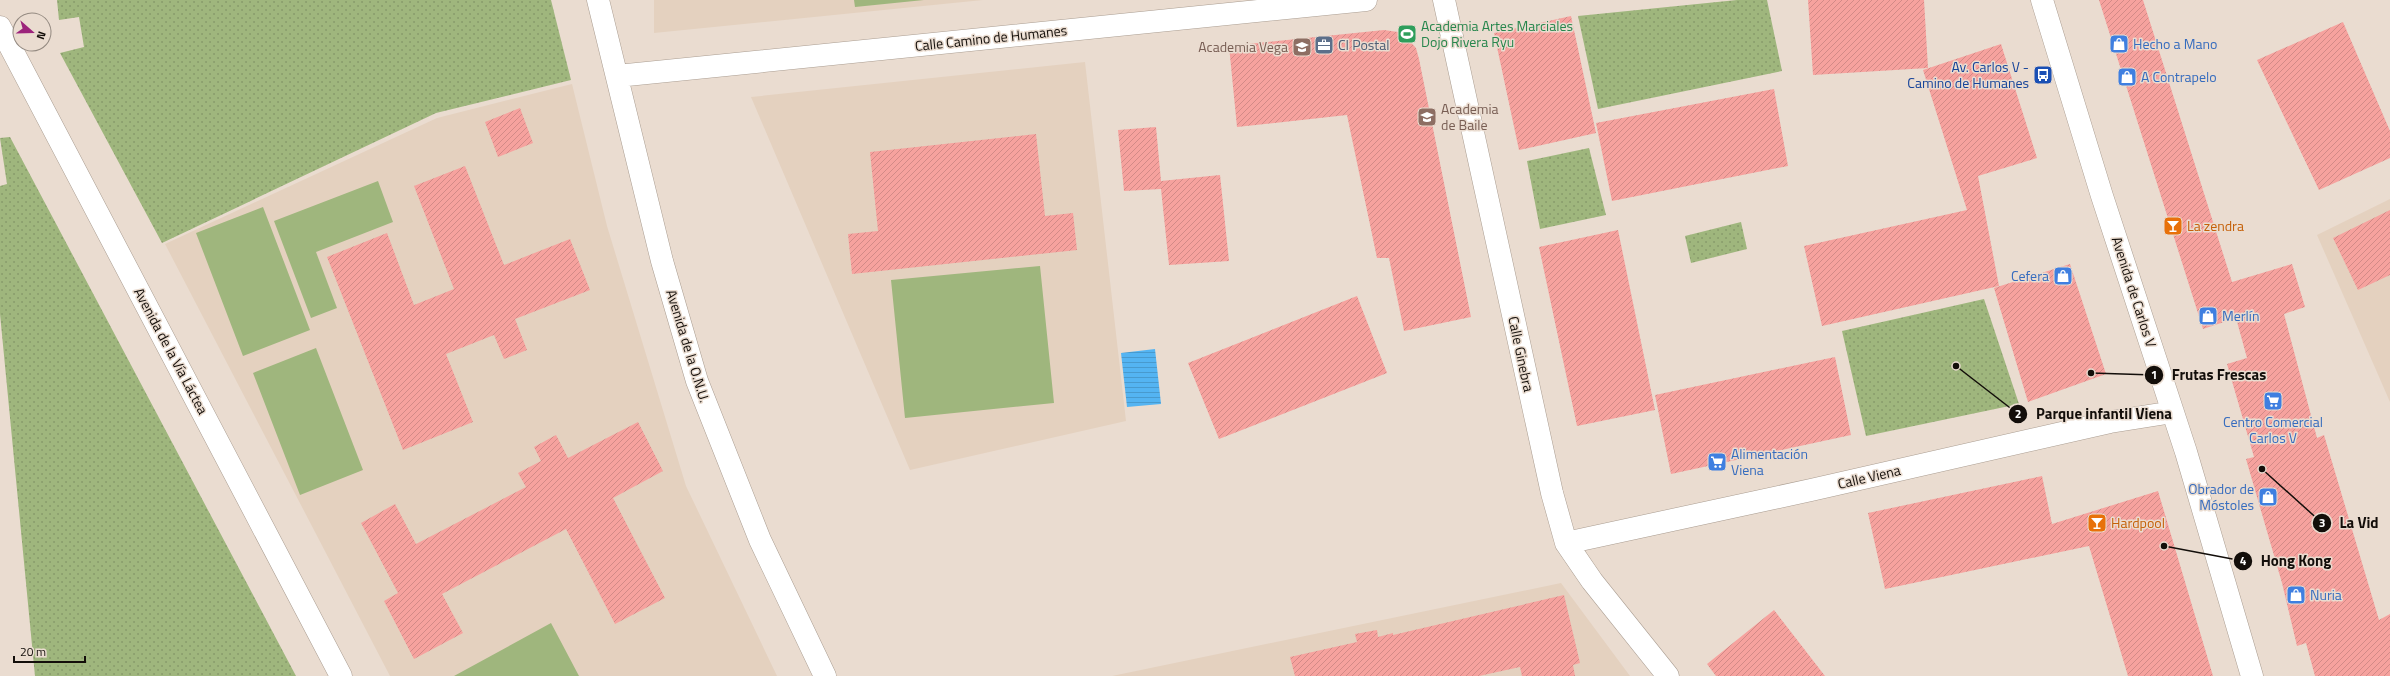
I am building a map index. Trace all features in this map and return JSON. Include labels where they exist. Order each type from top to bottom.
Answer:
[{"type":"street","name":"Avenida de la O.N.U.","points":[[598,0],[662,261],[697,381],[760,540],[825,676]]},
{"type":"street","name":"Calle Camino de Humanes","points":[[617,76],[1366,0]]},
{"type":"street","name":"Calle Ginebra","points":[[1444,0],[1550,486],[1566,542],[1592,581],[1668,676]]},
{"type":"street","name":"Avenida de Carlos V","points":[[2042,0],[2102,196],[2173,412],[2252,676]]},
{"type":"street","name":"Avenida de la Vía Láctea","points":[[0,27],[342,676]]},
{"type":"street","name":"Calle Viena","points":[[1566,542],[1811,490],[2110,422],[2173,412]]},
{"type":"shaded area","points":[[654,0],[983,0],[654,33]]},
{"type":"shaded area","points":[[1085,62],[1126,421],[910,470],[751,97]]},
{"type":"shaded area","points":[[572,84],[607,226],[686,486],[777,676],[390,676],[165,244],[437,118]]},
{"type":"shaded area","points":[[2390,199],[2390,402],[2317,235]]},
{"type":"shaded area","points":[[1561,583],[1630,676],[1112,676]]},
{"type":"green space","points":[[57,0],[551,0],[571,80],[436,113],[162,243],[60,53],[84,47],[79,17],[59,20]]},
{"type":"green space","points":[[854,0],[924,0],[855,7]]},
{"type":"green space","points":[[1737,0],[1767,0],[1782,71],[1598,109],[1578,16]]},
{"type":"green space","points":[[10,137],[296,676],[35,676],[0,314],[0,186],[7,184],[0,138]]},
{"type":"green space","points":[[1589,148],[1606,215],[1540,229],[1527,161]]},
{"type":"green space","points":[[378,181],[393,222],[316,252],[337,308],[311,318],[274,221]]},
{"type":"green space","points":[[263,207],[310,330],[243,356],[196,233]]},
{"type":"green space","points":[[1741,222],[1747,249],[1691,263],[1685,236]]},
{"type":"green space","points":[[1040,266],[1054,403],[905,418],[891,280]]},
{"type":"green space","points":[[1984,299],[2019,404],[1866,436],[1842,331]]},
{"type":"green space","points":[[316,348],[363,470],[300,495],[253,373]]},
{"type":"green space","points":[[551,623],[579,676],[454,676]]},
{"type":"water","points":[[1155,349],[1161,404],[1127,407],[1121,353]]},
{"type":"building","points":[[1808,0],[1924,0],[1928,68],[1813,75]]},
{"type":"building","points":[[2099,0],[2143,0],[2232,282],[2292,264],[2305,307],[2284,314],[2317,438],[2324,435],[2379,620],[2390,614],[2390,676],[2315,676],[2306,643],[2297,646],[2282,583],[2246,459],[2254,457],[2227,364],[2247,358],[2236,318],[2203,329]]},
{"type":"building","points":[[1571,16],[1596,133],[1519,150],[1494,33]]},
{"type":"building","points":[[2343,22],[2390,131],[2390,158],[2319,190],[2257,60]]},
{"type":"building","points":[[1384,30],[1398,32],[1408,39],[1416,48],[1471,317],[1404,331],[1389,258],[1377,258],[1347,115],[1237,127],[1229,46]]},
{"type":"building","points":[[2001,44],[2037,158],[1978,176],[1999,286],[1822,326],[1804,246],[1967,210],[1923,70]]},
{"type":"building","points":[[1774,89],[1788,166],[1612,201],[1596,123]]},
{"type":"building","points":[[520,108],[533,143],[498,157],[485,122]]},
{"type":"building","points":[[1156,127],[1161,181],[1220,175],[1229,261],[1169,265],[1161,189],[1124,191],[1118,130]]},
{"type":"building","points":[[1036,134],[1045,216],[1073,213],[1077,250],[852,274],[848,234],[878,231],[870,152]]},
{"type":"building","points":[[465,166],[504,265],[570,239],[590,290],[515,319],[527,350],[504,359],[494,335],[446,354],[473,422],[403,450],[327,257],[387,233],[414,305],[454,289],[414,186]]},
{"type":"building","points":[[2390,210],[2390,275],[2358,290],[2333,238]]},
{"type":"building","points":[[1618,230],[1655,410],[1577,426],[1539,247]]},
{"type":"building","points":[[2070,264],[2106,374],[2028,402],[1994,288]]},
{"type":"building","points":[[1357,296],[1387,373],[1219,439],[1188,363]]},
{"type":"building","points":[[1835,357],[1851,435],[1671,474],[1655,395]]},
{"type":"building","points":[[638,422],[663,471],[613,498],[665,598],[615,624],[566,529],[442,594],[463,633],[414,659],[384,601],[398,593],[361,523],[395,504],[416,544],[526,487],[518,473],[541,461],[534,447],[556,435],[568,458]]},
{"type":"building","points":[[2042,476],[2052,524],[2158,491],[2213,676],[2128,676],[2089,546],[1885,589],[1868,513]]},
{"type":"building","points":[[1564,595],[1580,663],[1573,665],[1575,676],[1522,676],[1520,667],[1479,676],[1295,676],[1290,657],[1357,642],[1355,634],[1377,630],[1378,637],[1393,633],[1393,635]]},
{"type":"building","points":[[1774,610],[1825,676],[1716,676],[1707,664]]},
{"type":"place","name":"Academia Artes Marciales Dojo Rivera Ryu","points":[[1407,34]]},
{"type":"place","name":"Hecho a Mano","points":[[2119,44]]},
{"type":"place","name":"CI Postal","points":[[1324,45]]},
{"type":"place","name":"Academia Vega","points":[[1302,47]]},
{"type":"place","name":"Av. Carlos V - Camino de Humanes","points":[[2043,75]]},
{"type":"place","name":"A Contrapelo","points":[[2127,77]]},
{"type":"place","name":"Academia de Baile","points":[[1427,117]]},
{"type":"place","name":"La zendra","points":[[2173,226]]},
{"type":"place","name":"Cefera","points":[[2063,276]]},
{"type":"place","name":"Merlín","points":[[2208,316]]},
{"type":"place","name":"Parque infantil Viena","points":[[1956,366]]},
{"type":"place","name":"Frutas Frescas","points":[[2091,373]]},
{"type":"place","name":"Centro Comercial Carlos V","points":[[2273,401]]},
{"type":"place","name":"Alimentación Viena","points":[[1717,462]]},
{"type":"place","name":"La Vid","points":[[2262,469]]},
{"type":"place","name":"Obrador de Móstoles","points":[[2268,497]]},
{"type":"place","name":"Hardpool","points":[[2097,523]]},
{"type":"place","name":"Hong Kong","points":[[2164,546]]},
{"type":"place","name":"Nuria","points":[[2296,595]]}]
